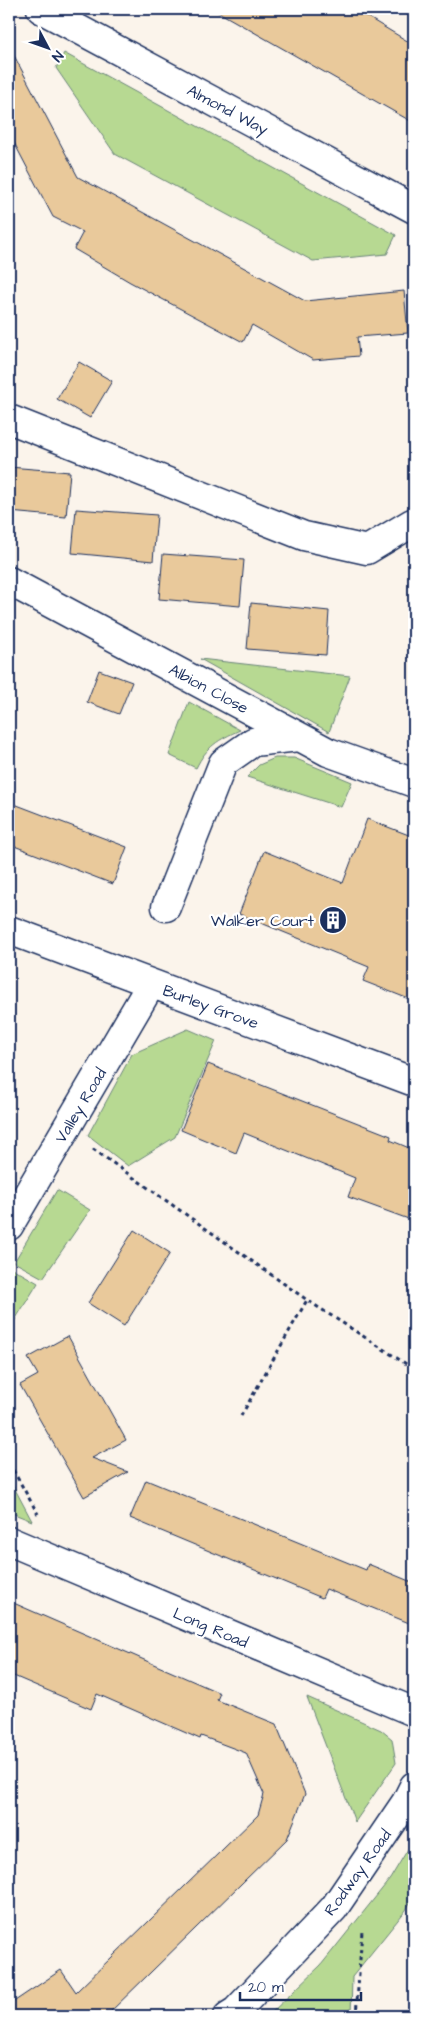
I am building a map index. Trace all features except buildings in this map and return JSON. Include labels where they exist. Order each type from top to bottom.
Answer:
[{"type":"street","name":"Almond Way","points":[[41,9],[414,209]]},
{"type":"street","points":[[9,419],[304,536],[367,550],[412,523]]},
{"type":"street","name":"Albion Close","points":[[9,581],[328,752],[414,783]]},
{"type":"street","points":[[166,907],[223,763],[253,742],[299,737]]},
{"type":"street","name":"Burley Grove","points":[[9,930],[414,1082]]},
{"type":"street","name":"Valley Road","points":[[9,1226],[151,984]]},
{"type":"street","name":"Long Road","points":[[9,1541],[414,1712]]},
{"type":"street","name":"Rodway Road","points":[[228,2016],[236,2011],[334,1908],[406,1802],[414,1786]]},
{"type":"path","points":[[65,1129],[307,1300],[414,1370]]},
{"type":"path","points":[[241,1416],[307,1300]]},
{"type":"green space","points":[[64,53],[396,235],[387,254],[313,261],[115,154],[56,68]]},
{"type":"green space","points":[[200,659],[350,676],[329,732]]},
{"type":"green space","points":[[189,702],[240,730],[214,744],[204,754],[196,768],[169,755]]},
{"type":"green space","points":[[275,758],[294,758],[352,782],[341,807],[247,777],[259,765]]},
{"type":"green space","points":[[188,1029],[216,1041],[175,1137],[128,1166],[88,1135],[132,1054]]},
{"type":"green space","points":[[57,1190],[90,1210],[43,1278],[14,1262]]},
{"type":"green space","points":[[10,1267],[38,1283],[13,1323],[9,1320]]},
{"type":"green space","points":[[9,1478],[32,1521],[9,1512]]},
{"type":"green space","points":[[307,1697],[381,1730],[392,1739],[396,1763],[355,1822]]},
{"type":"green space","points":[[414,1839],[414,1895],[406,1910],[352,1977],[351,2016],[268,2016],[321,1965],[390,1879]]},
{"type":"place","name":"Walker Court","points":[[333,920]]}]
